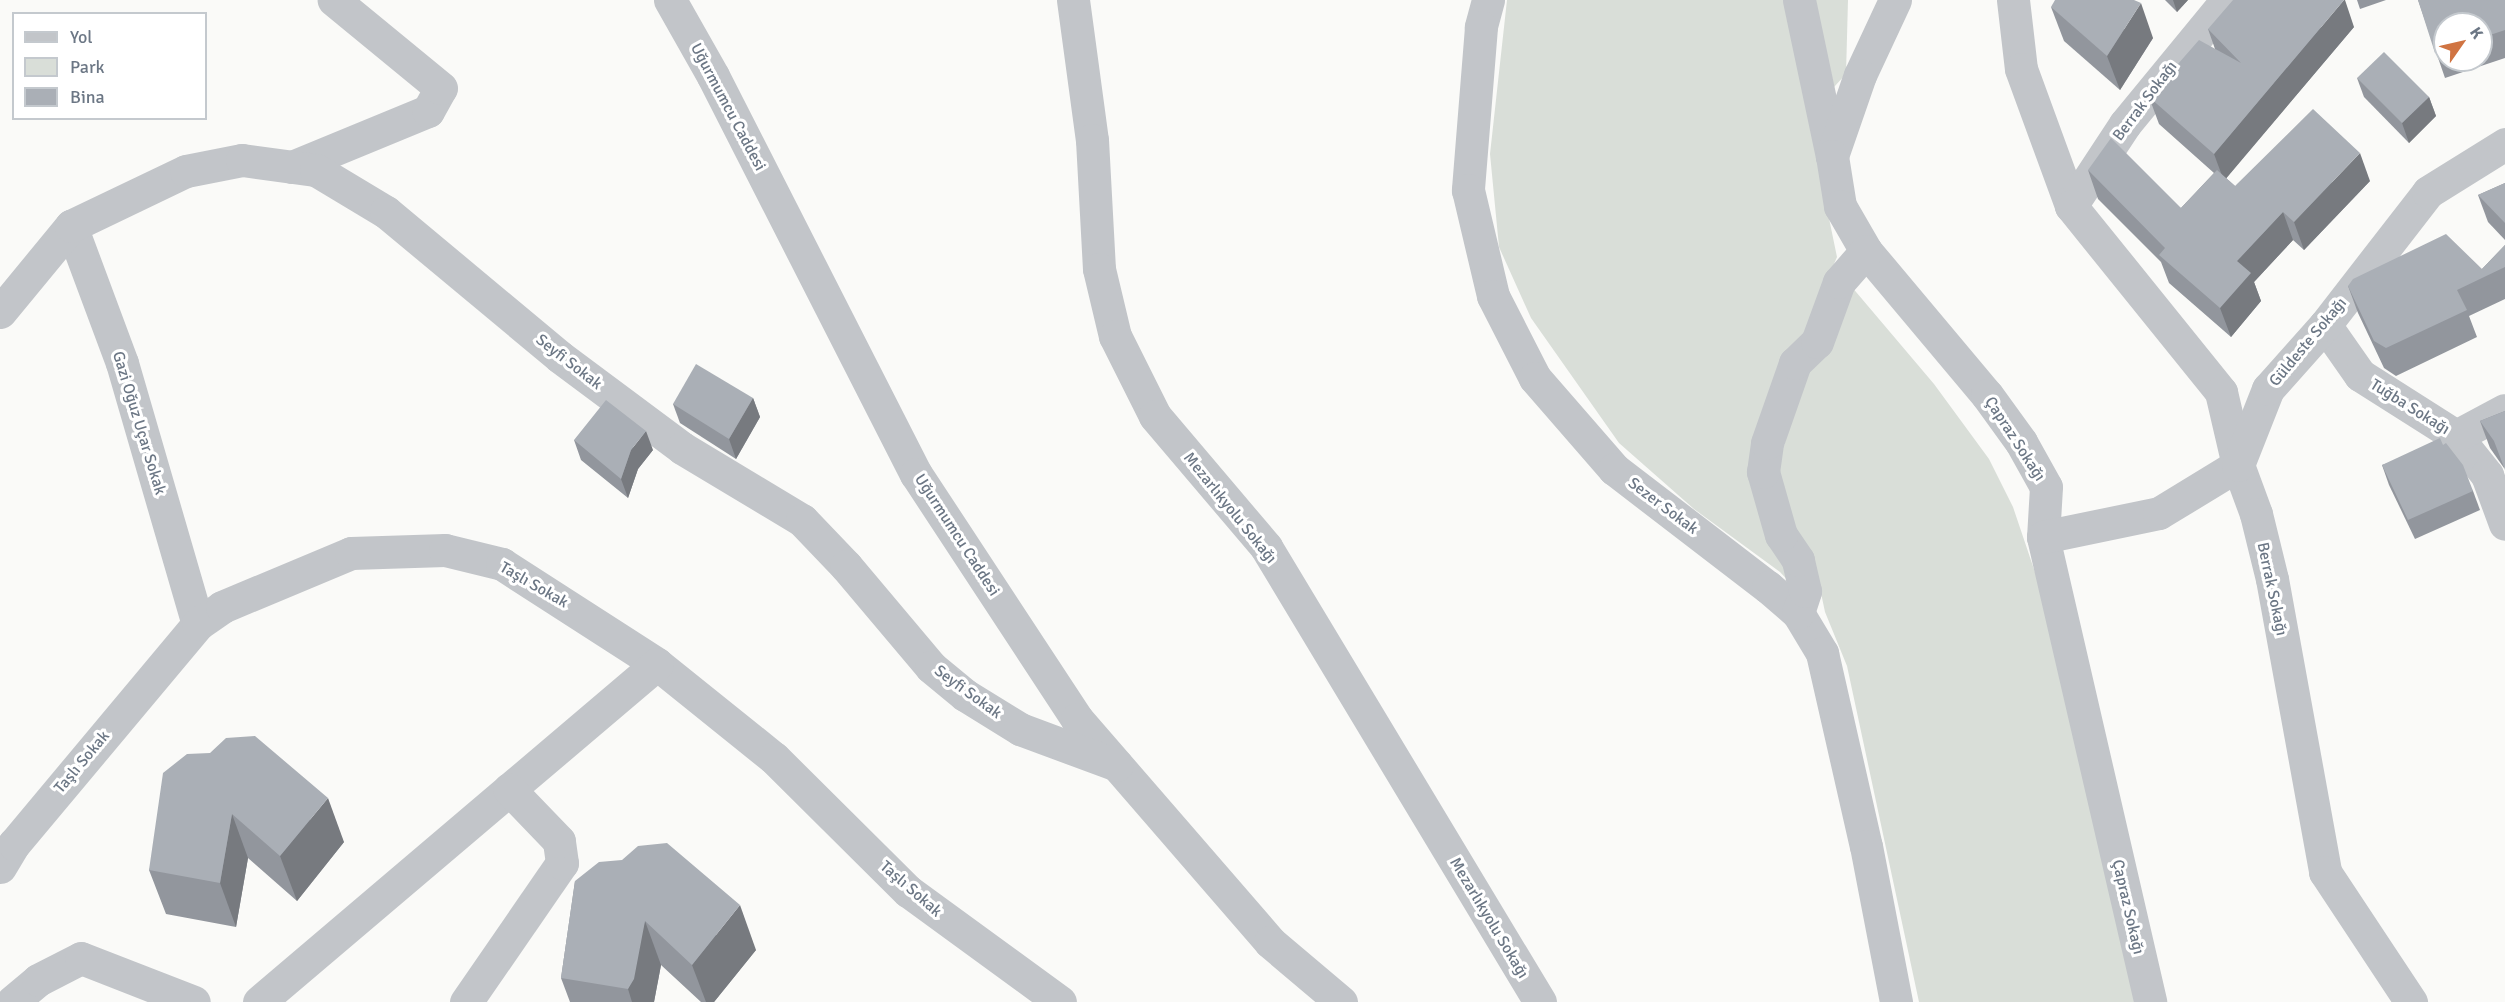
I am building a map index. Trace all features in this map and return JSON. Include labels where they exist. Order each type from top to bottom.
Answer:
[{"type":"street","points":[[292,167],[428,111],[441,88],[334,0]]},
{"type":"street","name":"Uğurmumcu Caddesi","points":[[670,0],[713,76],[916,474],[1077,719],[1270,942],[1341,1002]]},
{"type":"street","name":"Mezarlıkyolu Sokağı","points":[[1073,0],[1092,140],[1099,269],[1115,336],[1155,416],[1266,547],[1540,1002]]},
{"type":"street","name":"Sezer Sokak","points":[[1488,0],[1481,27],[1468,190],[1498,307],[1535,378],[1614,469],[1798,614],[1824,663],[1896,1002]]},
{"type":"street","points":[[1799,0],[1832,156]]},
{"type":"street","name":"Çapraz Sokağı","points":[[1895,0],[1860,75],[1832,156],[1840,206],[1866,251],[1956,357],[2021,442],[2046,487],[2043,537],[2150,1002]]},
{"type":"street","name":"Berrak Sokağı","points":[[2013,0],[2021,69],[2070,206],[2221,392],[2238,465],[2256,514],[2272,579],[2325,872],[2411,1002]]},
{"type":"street","name":"Berrak Sokağı","points":[[2070,206],[2125,124],[2227,0]]},
{"type":"street","name":"Güldeste Sokağı","points":[[2238,465],[2268,389],[2325,325],[2428,192],[2505,144]]},
{"type":"street","name":"Seyfi Sokak","points":[[0,312],[72,226],[186,171],[242,160],[316,170],[386,212],[560,357],[682,448],[802,520],[846,566],[931,667],[965,695],[1020,729],[1117,765]]},
{"type":"street","name":"Gazi Oğuz Uçar Sokak","points":[[72,226],[122,363],[198,624]]},
{"type":"street","points":[[1798,614],[1805,591],[1798,560],[1781,535],[1763,472],[1767,443],[1795,363],[1817,342],[1839,282],[1866,251]]},
{"type":"street","name":"Tuğba Sokağı","points":[[2325,325],[2360,375],[2456,436],[2487,475],[2505,524]]},
{"type":"street","points":[[2456,436],[2505,410]]},
{"type":"street","points":[[2043,537],[2159,513],[2238,465]]},
{"type":"street","name":"Taşlı Sokak","points":[[0,867],[14,844],[198,624],[222,607],[351,553],[445,550],[502,564],[657,664],[774,758],[908,891],[1060,1002]]},
{"type":"street","points":[[259,1002],[657,664]]},
{"type":"street","points":[[466,1002],[562,863],[559,841],[509,789]]},
{"type":"street","points":[[12,1002],[38,980],[81,958],[194,1002]]},
{"type":"green space","points":[[1507,0],[1784,0],[1837,257],[1749,460],[1794,587],[1780,572],[1694,509],[1619,443],[1531,318],[1499,247],[1490,154]]},
{"type":"green space","points":[[1815,0],[1848,0],[1846,74],[1834,87]]},
{"type":"green space","points":[[1851,286],[1934,384],[1989,459],[2013,507],[2038,581],[2136,1002],[1919,1002],[1847,666],[1825,612],[1814,560],[1792,532],[1777,472],[1804,371]]},
{"type":"building","points":[[2055,0],[2134,0],[2141,3],[2107,56],[2051,7]]},
{"type":"building","points":[[2233,0],[2344,0],[2214,154],[2149,97],[2199,40],[2241,63],[2208,29]]},
{"type":"building","points":[[2418,0],[2505,0],[2505,30],[2493,34],[2493,12],[2433,12],[2433,47]]},
{"type":"building","points":[[2384,52],[2429,97],[2402,123],[2357,78]]},
{"type":"building","points":[[2313,109],[2360,153],[2294,222],[2283,212],[2237,261],[2251,273],[2220,308],[2159,255],[2165,248],[2088,170],[2111,138],[2181,208],[2217,170],[2235,186]]},
{"type":"building","points":[[2505,183],[2505,223],[2478,195]]},
{"type":"building","points":[[2446,234],[2482,269],[2505,245],[2505,267],[2457,290],[2467,310],[2386,348],[2374,341],[2348,286],[2353,279]]},
{"type":"building","points":[[696,364],[753,398],[729,439],[673,404]]},
{"type":"building","points":[[606,400],[646,431],[631,450],[621,479],[574,440]]},
{"type":"building","points":[[2505,411],[2505,470],[2494,441],[2480,421]]},
{"type":"building","points":[[2440,438],[2443,445],[2446,443],[2463,465],[2473,491],[2408,520],[2382,465]]},
{"type":"building","points":[[255,736],[328,798],[280,856],[232,814],[220,883],[149,870],[163,773],[187,754],[210,753],[226,738]]},
{"type":"building","points":[[667,843],[740,905],[692,965],[645,921],[634,979],[628,989],[561,978],[575,881],[599,862],[622,860],[638,846]]}]
